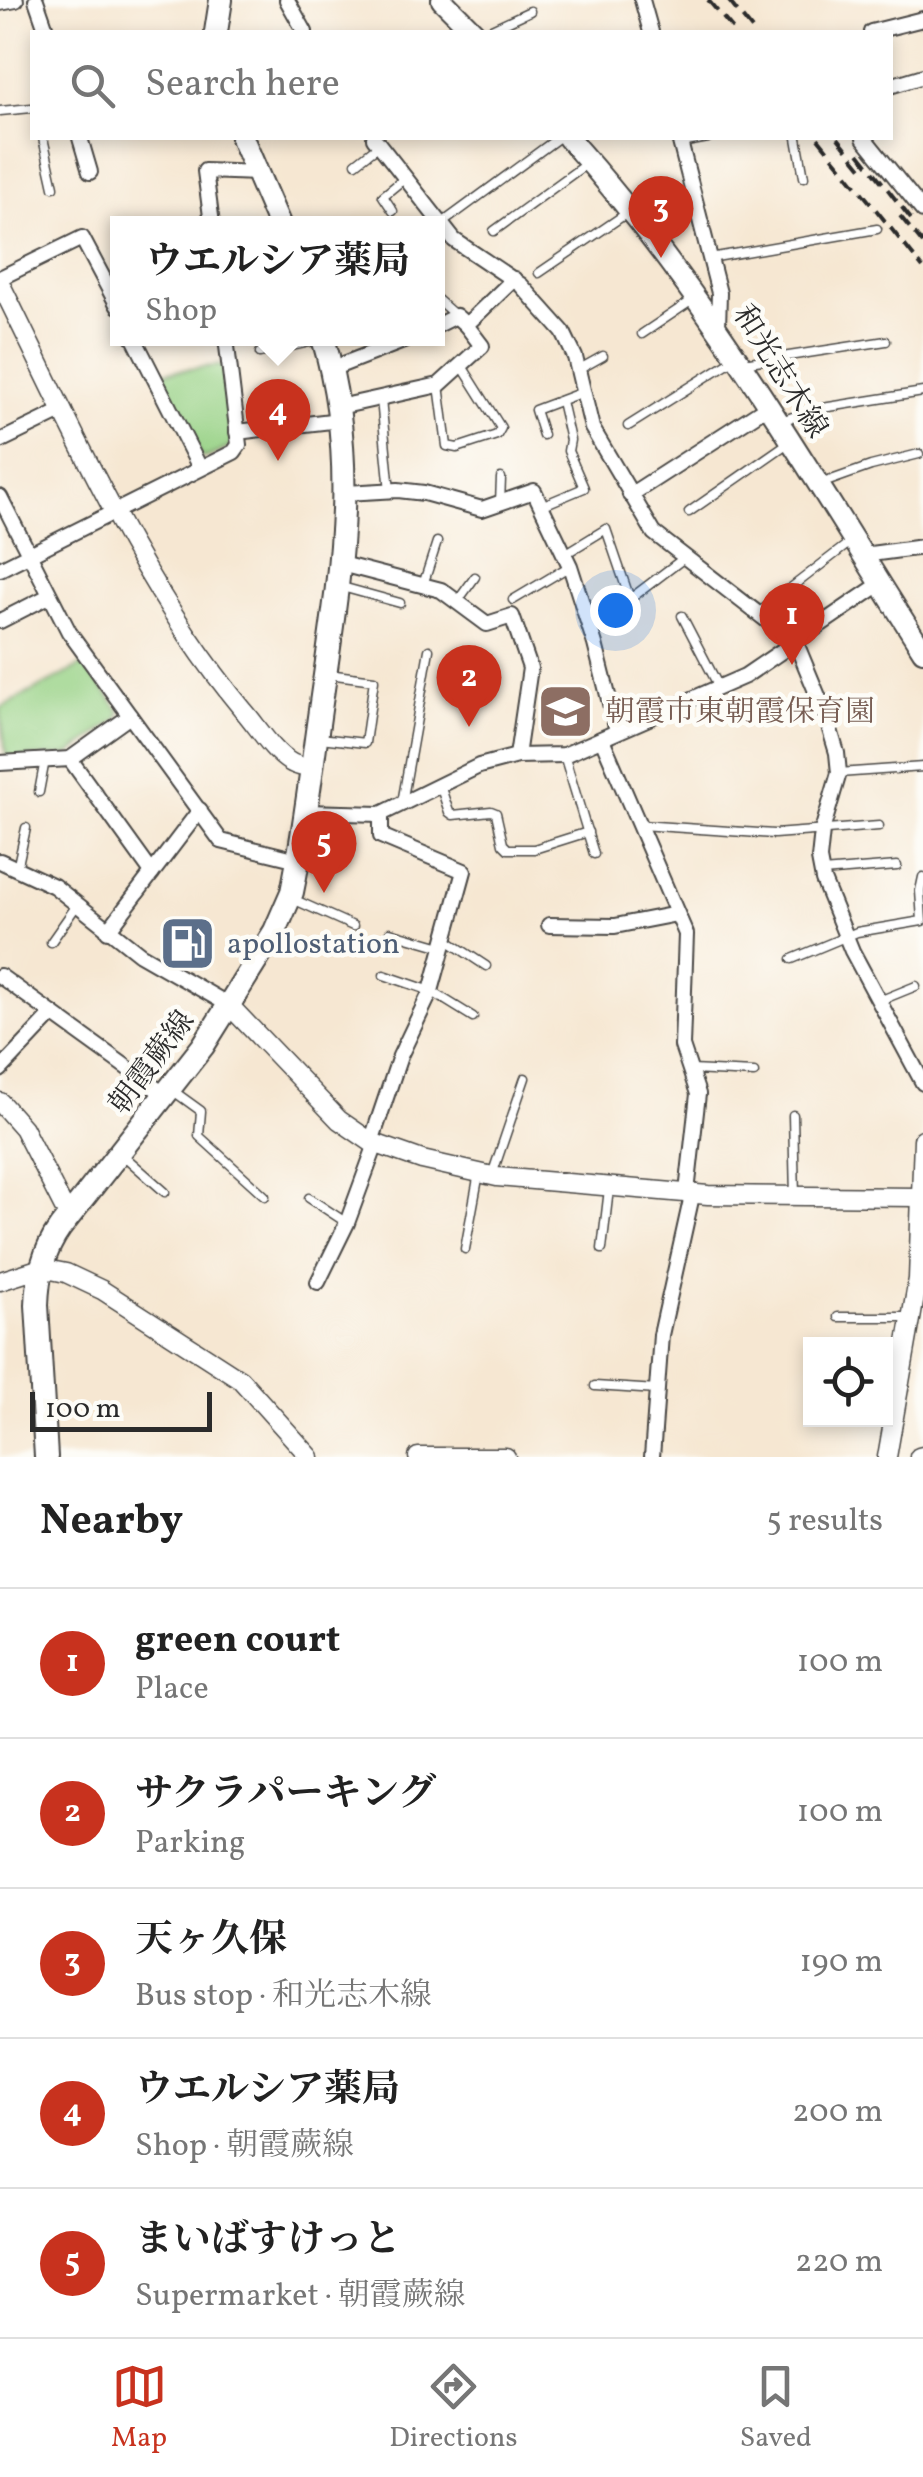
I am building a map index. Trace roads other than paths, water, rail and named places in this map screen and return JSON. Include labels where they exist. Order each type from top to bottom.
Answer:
[{"type":"main road","points":[[216,30],[221,0]]},
{"type":"main road","points":[[442,0],[472,30]]},
{"type":"main road","points":[[243,140],[276,216]]},
{"type":"main road","name":"和光志木線","points":[[570,140],[698,297],[923,651]]},
{"type":"main road","name":"朝霞蕨線","points":[[46,1457],[37,1305],[41,1268],[54,1237],[168,1092],[275,931],[291,898],[339,575],[346,493],[340,413],[325,346]]},
{"type":"street","points":[[0,3],[16,0]]},
{"type":"street","points":[[36,0],[46,30]]},
{"type":"street","points":[[287,0],[304,30]]},
{"type":"street","points":[[642,0],[650,30]]},
{"type":"street","points":[[878,30],[923,18]]},
{"type":"street","points":[[893,85],[923,76]]},
{"type":"street","points":[[81,140],[90,172]]},
{"type":"street","points":[[680,140],[719,293],[718,327]]},
{"type":"street","points":[[866,140],[923,211]]},
{"type":"street","points":[[377,141],[433,216]]},
{"type":"street","points":[[211,216],[205,171],[258,173]]},
{"type":"street","points":[[445,230],[514,279],[563,332],[578,370],[592,428],[654,533],[796,642],[838,754],[839,773],[822,831],[822,872],[846,937],[923,1083]]},
{"type":"street","points":[[110,276],[82,238],[0,281],[149,574],[224,687],[279,754],[311,769]]},
{"type":"street","points":[[445,323],[461,320],[514,279]]},
{"type":"street","points":[[237,432],[340,413],[439,384],[482,346],[461,320]]},
{"type":"street","points":[[138,346],[200,468]]},
{"type":"street","points":[[0,569],[234,452],[238,445],[227,346]]},
{"type":"street","points":[[331,369],[390,346]]},
{"type":"street","points":[[0,441],[64,410]]},
{"type":"street","points":[[630,495],[773,414]]},
{"type":"street","points":[[346,493],[424,493],[482,509],[534,491],[568,561],[596,644],[618,731]]},
{"type":"street","points":[[0,497],[69,632],[221,841],[298,860]]},
{"type":"street","points":[[858,548],[923,547]]},
{"type":"street","points":[[339,575],[441,590],[488,624],[512,616],[530,668],[518,756]]},
{"type":"street","points":[[304,812],[381,814],[478,766],[518,756],[564,754],[602,739],[746,676],[880,584]]},
{"type":"street","points":[[0,621],[49,596]]},
{"type":"street","points":[[0,763],[70,758],[130,716]]},
{"type":"street","points":[[602,739],[686,934],[682,1046],[698,1094],[688,1192],[691,1200],[661,1335],[652,1457]]},
{"type":"street","points":[[70,758],[152,873]]},
{"type":"street","points":[[108,931],[200,810]]},
{"type":"street","points":[[318,1282],[347,1223],[400,1056],[431,991],[464,871],[381,836],[381,814]]},
{"type":"street","points":[[0,861],[54,886],[140,954],[228,1005],[321,1104],[373,1143],[422,1160],[486,1174],[688,1192],[919,1197]]},
{"type":"street","points":[[549,925],[615,926],[677,914]]},
{"type":"street","points":[[0,976],[168,1092]]},
{"type":"street","points":[[0,1070],[53,1014]]},
{"type":"street","points":[[0,1102],[22,1128],[69,1218]]},
{"type":"street","points":[[887,1457],[921,1248],[923,1139]]},
{"type":"street","points":[[0,1280],[41,1268],[66,1273],[102,1290],[253,1391],[310,1457]]},
{"type":"street","points":[[418,1457],[506,1457]]},
{"type":"lane","points":[[490,30],[530,11]]},
{"type":"lane","points":[[0,111],[30,108]]},
{"type":"lane","points":[[43,140],[54,187]]},
{"type":"lane","points":[[445,221],[555,140]]},
{"type":"lane","points":[[797,140],[804,177]]},
{"type":"lane","points":[[356,163],[377,141]]},
{"type":"lane","points":[[494,231],[590,162]]},
{"type":"lane","points":[[393,211],[383,196],[405,178]]},
{"type":"lane","points":[[539,272],[630,210]]},
{"type":"lane","points":[[710,258],[878,229]]},
{"type":"lane","points":[[642,334],[698,297]]},
{"type":"lane","points":[[445,306],[461,320]]},
{"type":"lane","points":[[628,426],[739,360],[886,341]]},
{"type":"lane","points":[[260,353],[292,346]]},
{"type":"lane","points":[[578,370],[603,356]]},
{"type":"lane","points":[[439,384],[447,446],[457,448],[497,435],[500,428],[461,365]]},
{"type":"lane","points":[[543,435],[535,410],[583,392]]},
{"type":"lane","points":[[773,414],[923,392]]},
{"type":"lane","points":[[381,398],[390,490]]},
{"type":"lane","points":[[542,506],[584,488],[568,452],[570,440],[561,400]]},
{"type":"lane","points":[[690,512],[791,442]]},
{"type":"lane","points":[[818,484],[919,454]]},
{"type":"lane","points":[[500,503],[501,478]]},
{"type":"lane","points":[[512,600],[606,529],[630,599],[684,558]]},
{"type":"lane","points":[[422,586],[436,542]]},
{"type":"lane","points":[[756,614],[858,548]]},
{"type":"lane","points":[[339,575],[400,603]]},
{"type":"lane","points":[[457,602],[475,576]]},
{"type":"lane","points":[[682,616],[719,687]]},
{"type":"lane","points":[[402,804],[429,650]]},
{"type":"lane","points":[[316,737],[366,744],[374,680],[325,674]]},
{"type":"lane","points":[[564,754],[594,854]]},
{"type":"lane","points":[[39,792],[46,760]]},
{"type":"lane","points":[[839,773],[923,767]]},
{"type":"lane","points":[[440,785],[448,812],[454,815],[491,810],[496,814],[503,844],[508,849],[534,850],[588,832]]},
{"type":"lane","points":[[640,825],[774,834],[879,826]]},
{"type":"lane","points":[[17,869],[26,828]]},
{"type":"lane","points":[[822,872],[897,866]]},
{"type":"lane","points":[[792,959],[846,937],[922,920],[923,877]]},
{"type":"lane","points":[[291,898],[353,926]]},
{"type":"lane","points":[[51,942],[76,905]]},
{"type":"lane","points":[[390,932],[444,943],[486,966]]},
{"type":"lane","points":[[384,975],[431,991],[473,1017]]},
{"type":"lane","points":[[879,1001],[916,986]]},
{"type":"lane","points":[[691,1070],[754,1073]]},
{"type":"lane","points":[[465,1249],[486,1174],[525,1078]]},
{"type":"lane","points":[[168,1092],[201,1111],[199,1136],[265,1196]]},
{"type":"lane","points":[[793,1115],[795,1197]]},
{"type":"lane","points":[[120,1152],[165,1192]]},
{"type":"lane","points":[[602,1250],[609,1186]]},
{"type":"lane","points":[[309,1198],[347,1223]]},
{"type":"lane","points":[[838,1317],[911,1317]]},
{"type":"lane","points":[[595,1386],[657,1390]]},
{"type":"railway","points":[[708,0],[733,30]]},
{"type":"railway","points":[[728,0],[752,30]]},
{"type":"railway","points":[[820,140],[923,268]]},
{"type":"railway","points":[[840,140],[863,169]]},
{"type":"railway","points":[[859,153],[915,224]]},
{"type":"railway","points":[[900,216],[923,244]]},
{"type":"place","name":"天ヶ久保","points":[[661,258]]},
{"type":"place","name":"ウエルシア薬局","points":[[278,461]]},
{"type":"place","name":"green court","points":[[792,665]]},
{"type":"place","name":"朝霞市東朝霞保育園","points":[[566,711]]},
{"type":"place","name":"サクラパーキング","points":[[469,727]]},
{"type":"place","name":"まいばすけっと","points":[[324,893]]},
{"type":"place","name":"apollostation","points":[[188,943]]}]
